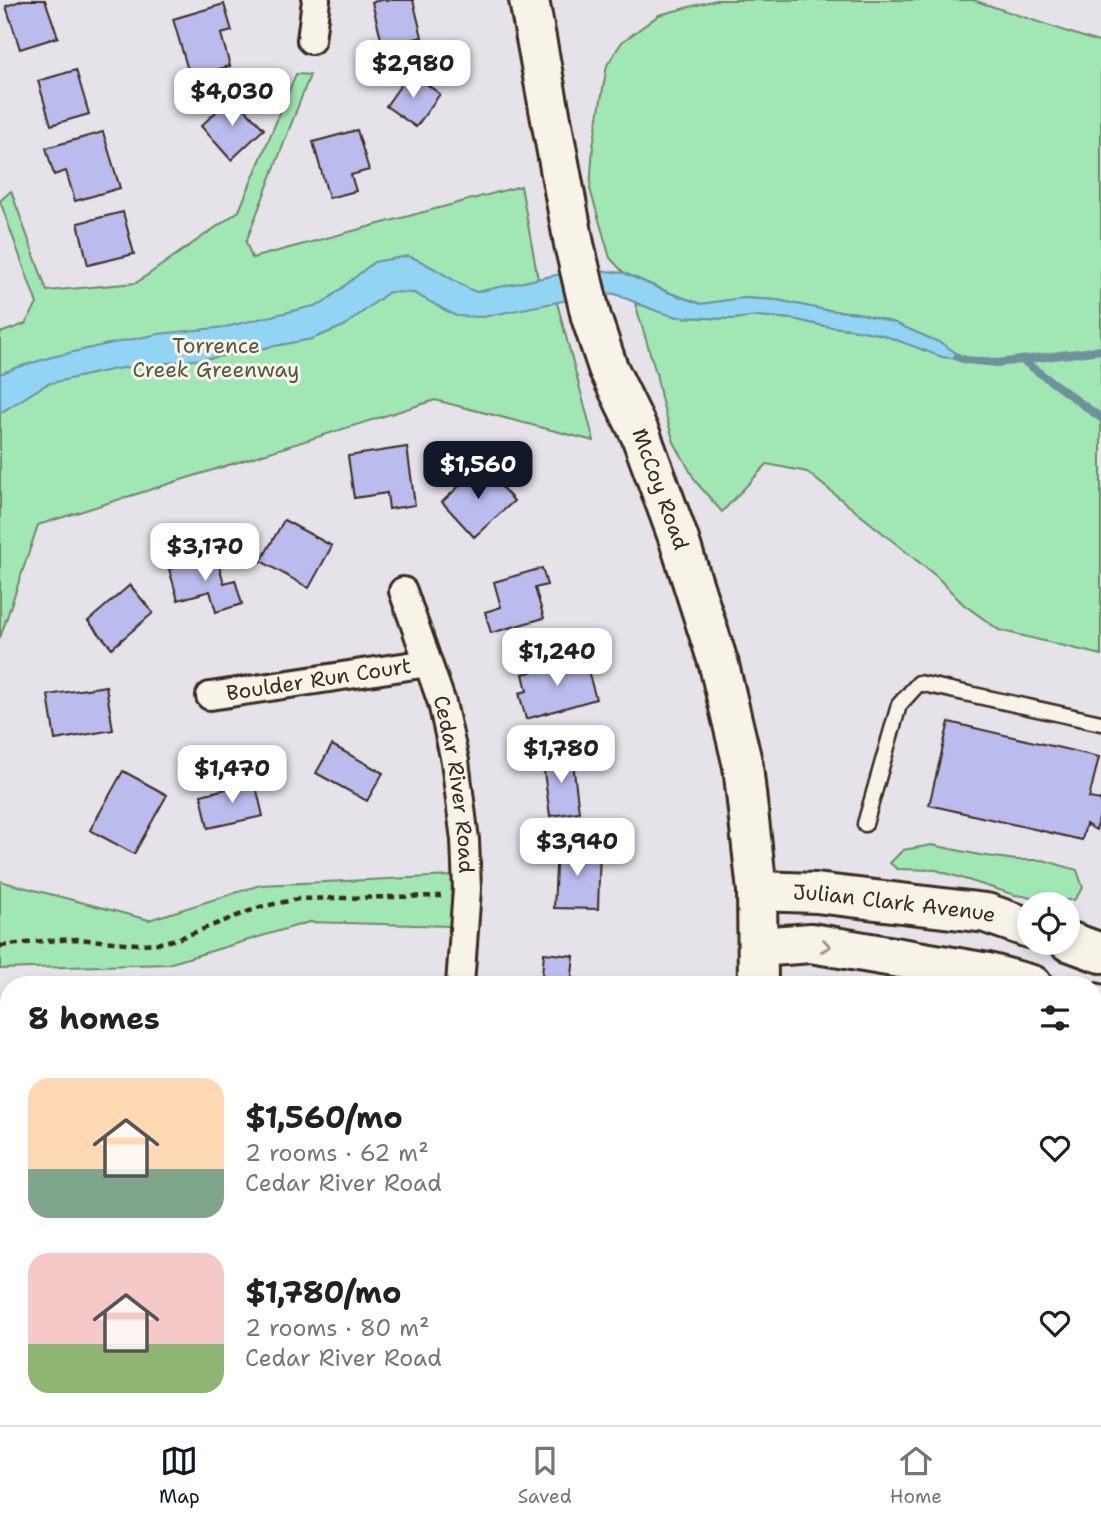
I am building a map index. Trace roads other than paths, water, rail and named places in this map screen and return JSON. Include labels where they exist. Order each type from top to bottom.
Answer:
[{"type":"main road","name":"McCoy Road","points":[[529,0],[574,244],[591,317],[608,368],[641,436],[680,540],[719,665],[743,765],[757,891],[758,976]]},
{"type":"main road","name":"Julian Clark Avenue","points":[[757,891],[816,893],[986,913],[1017,924]]},
{"type":"main road","points":[[758,947],[811,943],[999,976]]},
{"type":"main road","points":[[1080,945],[1101,953]]},
{"type":"street","points":[[311,40],[316,0]]},
{"type":"street","name":"Cedar River Road","points":[[403,591],[442,703],[455,761],[465,840],[466,896],[461,976]]},
{"type":"street","name":"Boulder Run Court","points":[[211,696],[428,663]]},
{"type":"lane","points":[[864,824],[899,705],[919,683],[1101,723]]},
{"type":"water","points":[[408,256],[476,292],[570,272],[596,270],[624,273],[701,304],[743,298],[777,300],[825,310],[858,313],[895,323],[943,344],[966,360],[942,357],[883,335],[793,319],[758,316],[733,319],[678,317],[615,294],[603,293],[483,317],[456,316],[414,293],[389,292],[344,326],[312,339],[211,358],[115,369],[47,384],[0,413],[0,374],[15,368],[108,344],[159,334],[225,327],[322,304],[374,262]]},
{"type":"waterway","points":[[957,357],[997,363],[1101,350]]},
{"type":"waterway","points":[[1022,360],[1101,418]]},
{"type":"park label","name":"Torrence Creek Greenway","points":[[216,358]]}]
